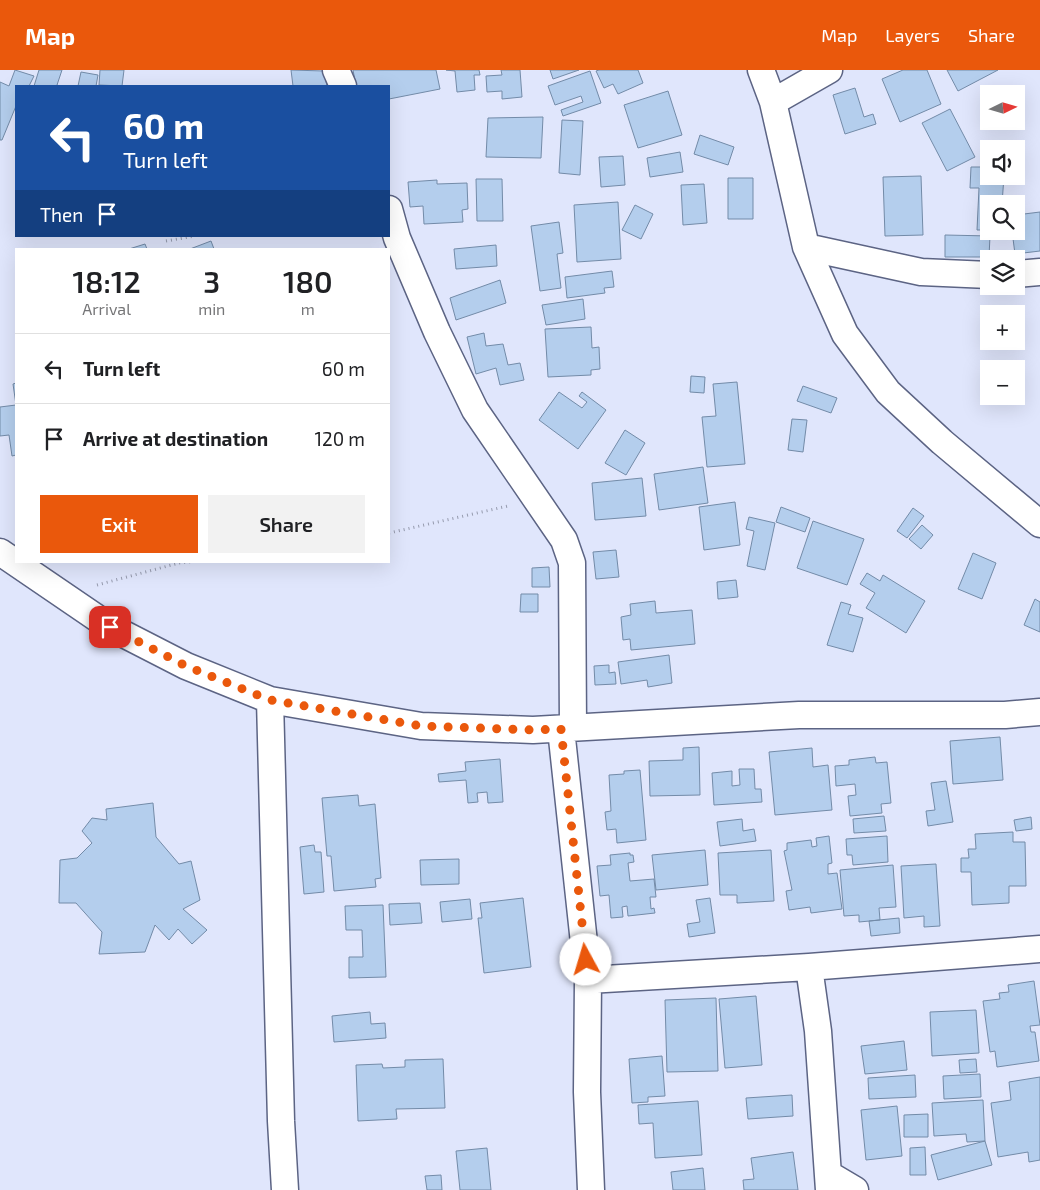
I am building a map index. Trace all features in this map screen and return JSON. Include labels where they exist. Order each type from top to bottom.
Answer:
[{"type":"street","points":[[336,70],[343,85]]},
{"type":"street","points":[[761,70],[772,102],[806,247],[845,334],[888,392],[942,442],[1040,524]]},
{"type":"street","points":[[772,102],[829,70]]},
{"type":"street","points":[[390,213],[397,238],[437,332],[474,410],[564,540],[572,563],[567,728],[588,980],[587,1092],[591,1190]]},
{"type":"street","points":[[806,247],[921,272],[980,275]]},
{"type":"street","points":[[1025,273],[1040,272]]},
{"type":"street","points":[[0,552],[15,562]]},
{"type":"street","points":[[16,563],[110,627],[186,666],[270,700],[421,726],[533,730],[799,716],[1006,715],[1040,712]]},
{"type":"street","points":[[270,700],[281,1121],[285,1190]]},
{"type":"street","points":[[588,980],[809,967],[1040,949]]},
{"type":"street","points":[[809,967],[818,1031],[828,1182],[855,1190]]},
{"type":"path","points":[[166,241],[189,237]]},
{"type":"path","points":[[390,532],[535,500]]},
{"type":"path","points":[[63,595],[179,563]]},
{"type":"building","points":[[15,70],[34,76],[30,85],[15,85],[15,108],[2,140],[0,140],[0,82],[9,86]]},
{"type":"building","points":[[39,70],[62,70],[57,85],[34,85]]},
{"type":"building","points":[[100,70],[124,70],[122,85],[99,85]]},
{"type":"building","points":[[291,70],[324,71],[327,85],[293,85]]},
{"type":"building","points":[[353,70],[436,70],[440,89],[390,99],[390,85],[356,85]]},
{"type":"building","points":[[446,70],[479,70],[480,75],[474,75],[475,90],[457,92],[455,71]]},
{"type":"building","points":[[501,70],[520,70],[522,97],[502,99],[502,91],[487,92],[486,76],[502,75]]},
{"type":"building","points":[[550,70],[579,70],[553,79]]},
{"type":"building","points":[[638,70],[643,83],[618,94],[613,84],[604,88],[596,71]]},
{"type":"building","points":[[903,70],[927,70],[941,104],[900,122],[882,79]]},
{"type":"building","points":[[947,70],[998,70],[958,91]]},
{"type":"building","points":[[590,71],[601,103],[563,116],[561,110],[583,102],[581,96],[555,105],[548,86]]},
{"type":"building","points":[[81,72],[98,75],[96,85],[78,85]]},
{"type":"building","points":[[855,88],[864,117],[873,114],[876,124],[845,134],[833,95]]},
{"type":"building","points":[[668,91],[682,135],[638,148],[624,105]]},
{"type":"building","points":[[950,109],[975,157],[947,171],[922,123]]},
{"type":"building","points":[[543,117],[541,158],[486,157],[488,118]]},
{"type":"building","points":[[562,120],[583,121],[580,175],[559,173]]},
{"type":"building","points":[[700,135],[734,147],[728,165],[694,154]]},
{"type":"building","points":[[680,152],[683,172],[650,177],[647,158]]},
{"type":"building","points":[[623,156],[625,185],[601,187],[599,157]]},
{"type":"building","points":[[971,167],[980,167],[980,185],[1003,185],[1003,195],[980,195],[980,230],[977,230],[979,188],[970,188]]},
{"type":"building","points":[[921,176],[923,235],[885,236],[883,177]]},
{"type":"building","points":[[728,178],[753,178],[753,219],[728,219]]},
{"type":"building","points":[[476,179],[502,179],[503,221],[477,221]]},
{"type":"building","points":[[437,180],[437,184],[467,183],[468,209],[462,210],[463,222],[424,224],[423,206],[410,207],[408,182]]},
{"type":"building","points":[[704,184],[707,223],[683,225],[681,185]]},
{"type":"building","points":[[618,202],[621,259],[577,262],[574,205]]},
{"type":"building","points":[[635,205],[653,214],[641,239],[622,230]]},
{"type":"building","points":[[1040,212],[1040,251],[1025,253],[1025,250],[1014,250],[1013,240],[1025,240],[1025,214]]},
{"type":"building","points":[[559,222],[563,253],[557,254],[561,288],[540,291],[531,226]]},
{"type":"building","points":[[945,235],[980,236],[980,240],[990,240],[989,250],[980,250],[980,257],[945,257]]},
{"type":"building","points":[[211,241],[214,248],[193,248]]},
{"type":"building","points":[[145,244],[147,248],[132,248]]},
{"type":"building","points":[[496,245],[497,266],[456,269],[454,249]]},
{"type":"building","points":[[612,271],[614,287],[604,288],[605,293],[567,298],[565,277]]},
{"type":"building","points":[[500,280],[506,303],[456,320],[450,298]]},
{"type":"building","points":[[583,299],[585,319],[546,325],[542,305]]},
{"type":"building","points":[[591,327],[592,348],[599,347],[600,369],[591,370],[591,375],[548,377],[545,329]]},
{"type":"building","points":[[484,333],[486,346],[503,344],[508,365],[520,363],[524,380],[500,385],[496,368],[476,374],[467,337]]},
{"type":"building","points":[[691,376],[705,377],[704,393],[690,392]]},
{"type":"building","points":[[737,382],[745,464],[707,467],[702,417],[716,416],[713,384]]},
{"type":"building","points":[[803,386],[837,398],[831,413],[797,401]]},
{"type":"building","points":[[559,392],[582,408],[587,402],[579,396],[582,392],[606,410],[578,449],[539,420]]},
{"type":"building","points":[[15,405],[15,455],[12,456],[9,435],[0,436],[0,407]]},
{"type":"building","points":[[792,419],[807,420],[803,452],[788,450]]},
{"type":"building","points":[[625,430],[645,443],[626,475],[605,463]]},
{"type":"building","points":[[703,467],[708,503],[659,510],[654,474]]},
{"type":"building","points":[[642,478],[646,516],[595,520],[592,483]]},
{"type":"building","points":[[735,502],[740,545],[704,550],[699,507]]},
{"type":"building","points":[[781,507],[810,518],[805,532],[776,522]]},
{"type":"building","points":[[913,508],[924,516],[907,538],[897,531]]},
{"type":"building","points":[[749,517],[775,523],[765,570],[747,566],[754,531],[746,529]]},
{"type":"building","points":[[813,521],[864,539],[847,585],[797,568]]},
{"type":"building","points":[[922,525],[933,535],[921,549],[909,539]]},
{"type":"building","points":[[616,550],[619,577],[596,579],[593,552]]},
{"type":"building","points":[[973,553],[996,563],[982,599],[958,589]]},
{"type":"building","points":[[549,567],[550,587],[532,587],[532,568]]},
{"type":"building","points":[[867,573],[880,581],[883,575],[925,601],[906,633],[866,608],[875,593],[860,584]]},
{"type":"building","points":[[736,580],[738,597],[718,599],[717,582]]},
{"type":"building","points":[[521,594],[538,594],[538,612],[520,612]]},
{"type":"building","points":[[1035,599],[1040,602],[1040,632],[1024,625]]},
{"type":"building","points":[[655,601],[656,613],[692,610],[695,644],[631,650],[630,639],[623,640],[621,617],[631,615],[630,604]]},
{"type":"building","points":[[841,602],[851,605],[848,614],[863,618],[853,652],[827,645]]},
{"type":"building","points":[[669,655],[672,683],[648,687],[647,680],[621,684],[618,662]]},
{"type":"building","points":[[609,665],[609,673],[615,672],[616,684],[595,685],[594,666]]},
{"type":"building","points":[[1000,737],[1003,780],[953,784],[950,741]]},
{"type":"building","points":[[699,747],[700,795],[650,796],[649,761],[683,760],[683,748]]},
{"type":"building","points":[[812,748],[813,767],[828,765],[832,810],[775,815],[769,752]]},
{"type":"building","points":[[875,757],[876,763],[887,762],[891,803],[881,804],[882,813],[850,816],[848,796],[856,795],[855,784],[836,786],[835,766],[849,765],[849,760]]},
{"type":"building","points":[[500,759],[503,802],[488,803],[487,792],[477,793],[478,802],[468,803],[466,780],[439,782],[438,774],[466,771],[465,762]]},
{"type":"building","points":[[739,769],[754,769],[755,789],[761,789],[762,802],[714,805],[712,773],[732,771],[732,786],[740,785]]},
{"type":"building","points":[[640,770],[646,840],[617,843],[616,829],[607,830],[605,812],[611,811],[609,775],[624,774],[624,771]]},
{"type":"building","points":[[946,781],[953,822],[928,826],[926,811],[935,810],[931,783]]},
{"type":"building","points":[[358,795],[359,806],[375,804],[381,878],[375,879],[376,887],[334,891],[331,856],[327,856],[322,798]]},
{"type":"building","points":[[153,803],[156,837],[179,864],[191,861],[200,900],[183,909],[207,930],[192,944],[178,929],[169,940],[155,925],[145,952],[99,954],[102,932],[76,903],[59,903],[60,860],[77,858],[92,843],[82,831],[92,818],[107,820],[106,809]]},
{"type":"building","points":[[884,816],[886,831],[854,833],[853,819]]},
{"type":"building","points":[[1031,817],[1032,829],[1016,831],[1014,820]]},
{"type":"building","points":[[742,819],[743,831],[754,829],[756,841],[720,846],[717,822]]},
{"type":"building","points":[[1013,832],[1013,842],[1025,842],[1026,886],[1009,886],[1009,903],[972,905],[971,872],[961,872],[961,858],[969,858],[968,849],[976,849],[975,834]]},
{"type":"building","points":[[829,836],[832,863],[828,864],[828,874],[837,873],[842,909],[811,913],[810,907],[789,910],[786,891],[792,890],[784,851],[787,850],[787,843],[811,840],[812,847],[817,846],[816,838]]},
{"type":"building","points":[[887,836],[888,862],[853,865],[852,855],[847,855],[846,839]]},
{"type":"building","points":[[314,845],[315,852],[321,852],[324,892],[304,894],[300,847]]},
{"type":"building","points":[[705,850],[708,885],[656,890],[652,855]]},
{"type":"building","points":[[771,850],[774,901],[737,903],[737,895],[720,895],[718,853]]},
{"type":"building","points":[[630,853],[630,855],[633,855],[634,862],[628,863],[630,881],[654,879],[656,897],[650,897],[651,909],[654,908],[655,913],[628,916],[627,906],[622,907],[623,917],[611,918],[609,895],[600,896],[597,866],[611,865],[610,855]]},
{"type":"building","points":[[459,859],[459,884],[421,885],[420,860]]},
{"type":"building","points":[[936,864],[940,926],[924,927],[924,916],[904,918],[901,866]]},
{"type":"building","points":[[893,865],[896,907],[879,908],[880,920],[859,922],[859,915],[844,916],[840,870]]},
{"type":"building","points":[[523,898],[531,967],[484,973],[478,918],[482,918],[480,903]]},
{"type":"building","points":[[710,898],[715,933],[689,937],[687,924],[700,922],[696,900]]},
{"type":"building","points":[[470,899],[472,919],[442,922],[440,902]]},
{"type":"building","points":[[420,903],[422,923],[390,925],[389,904]]},
{"type":"building","points":[[383,905],[386,977],[349,978],[349,957],[363,957],[362,930],[346,930],[345,906]]},
{"type":"building","points":[[899,918],[900,933],[871,936],[869,921]]},
{"type":"building","points":[[1034,981],[1040,1025],[1030,1026],[1031,1032],[1035,1032],[1039,1061],[997,1067],[995,1051],[990,1052],[983,1001],[1000,999],[999,993],[1009,992],[1008,985]]},
{"type":"building","points":[[756,996],[762,1065],[725,1068],[719,999]]},
{"type":"building","points":[[716,998],[718,1071],[667,1072],[665,1000]]},
{"type":"building","points":[[976,1010],[979,1053],[932,1056],[930,1012]]},
{"type":"building","points":[[370,1012],[371,1024],[385,1023],[386,1038],[334,1042],[332,1016]]},
{"type":"building","points":[[904,1041],[907,1070],[865,1074],[861,1046]]},
{"type":"building","points":[[662,1056],[665,1096],[648,1097],[648,1102],[632,1103],[629,1059]]},
{"type":"building","points":[[443,1059],[445,1108],[396,1109],[397,1119],[358,1121],[356,1065],[382,1064],[383,1068],[405,1067],[405,1060]]},
{"type":"building","points":[[976,1059],[977,1072],[960,1073],[959,1060]]},
{"type":"building","points":[[980,1074],[981,1097],[944,1099],[943,1076]]},
{"type":"building","points":[[915,1075],[916,1097],[869,1099],[868,1078]]},
{"type":"building","points":[[1040,1077],[1040,1160],[1029,1162],[1028,1152],[998,1157],[991,1103],[1011,1100],[1009,1082]]},
{"type":"building","points":[[792,1095],[793,1116],[748,1119],[746,1098]]},
{"type":"building","points":[[983,1100],[985,1141],[967,1142],[966,1134],[934,1136],[932,1103]]},
{"type":"building","points":[[698,1101],[702,1155],[655,1158],[653,1123],[639,1124],[638,1105]]},
{"type":"building","points":[[897,1106],[902,1156],[866,1160],[861,1110]]},
{"type":"building","points":[[928,1114],[928,1137],[904,1137],[904,1115]]},
{"type":"building","points":[[985,1141],[992,1165],[938,1180],[931,1155]]},
{"type":"building","points":[[925,1147],[926,1175],[910,1175],[910,1148]]},
{"type":"building","points":[[487,1148],[491,1190],[460,1190],[456,1151]]},
{"type":"building","points":[[793,1152],[798,1190],[744,1190],[743,1180],[754,1179],[751,1158]]},
{"type":"building","points":[[703,1168],[705,1190],[673,1190],[671,1172]]},
{"type":"building","points":[[441,1175],[442,1190],[427,1190],[425,1176]]},
{"type":"route","points":[[110,627],[186,666],[270,700],[421,726],[533,730],[561,729],[586,960]]}]
